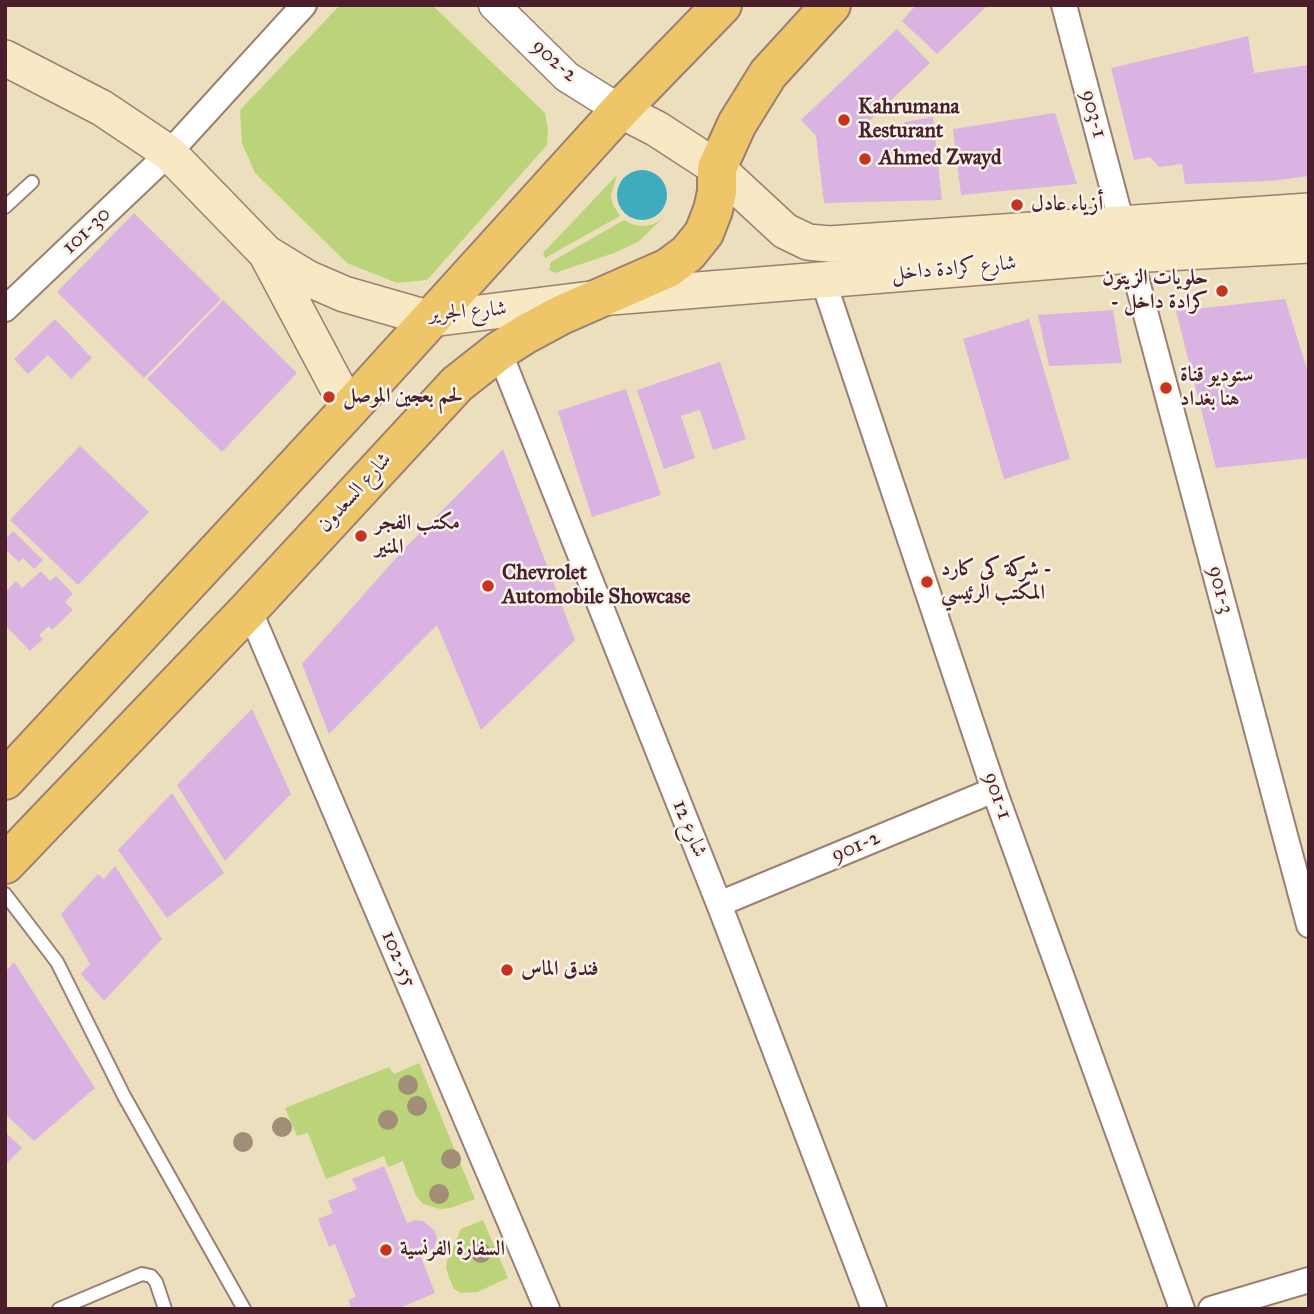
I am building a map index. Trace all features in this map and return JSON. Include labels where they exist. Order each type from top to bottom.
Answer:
[{"type":"main road","points":[[5,779],[349,409],[620,110],[722,5]]},
{"type":"main road","name":"شارع السعدون","points":[[5,864],[249,609],[428,412],[457,384],[499,351],[561,315],[668,268],[688,253],[704,233],[713,210],[718,167],[737,124],[768,74],[831,5]]},
{"type":"main road","name":"شارع الجرير","points":[[5,58],[102,108],[169,153],[266,253],[307,278],[344,293],[431,319],[599,298]]},
{"type":"main road","name":"شارع كرادة داخل","points":[[620,110],[657,129],[718,167],[785,231],[808,242],[829,244],[1126,239],[1309,245]]},
{"type":"main road","name":"شارع كرادة داخل","points":[[599,298],[822,280],[1309,211]]},
{"type":"main road","name":"شارع الجرير","points":[[266,253],[349,409]]},
{"type":"street","name":"101-30","points":[[5,309],[169,153],[304,5]]},
{"type":"street","name":"902-2","points":[[495,5],[567,77],[620,110]]},
{"type":"street","name":"903-1","points":[[1064,5],[1126,239]]},
{"type":"street","name":"901-3","points":[[1126,239],[1309,925]]},
{"type":"street","name":"901-1","points":[[822,280],[994,790],[1182,1309]]},
{"type":"street","name":"شارع 12","points":[[499,351],[719,904],[874,1309]]},
{"type":"street","name":"102-55","points":[[249,609],[547,1309]]},
{"type":"street","name":"901-2","points":[[719,904],[994,790]]},
{"type":"street","points":[[1211,1309],[1309,1280]]},
{"type":"lane","points":[[5,207],[32,182]]},
{"type":"lane","points":[[5,894],[57,962],[124,1096],[244,1309]]},
{"type":"lane","points":[[59,1309],[142,1274],[151,1276],[156,1282],[165,1309]]},
{"type":"green space","points":[[340,5],[432,5],[545,113],[547,145],[427,280],[397,283],[347,263],[255,173],[242,143],[240,110]]},
{"type":"green space","points":[[617,175],[611,195],[613,205],[620,216],[545,258],[543,253]]},
{"type":"green space","points":[[663,218],[638,242],[614,253],[555,273],[549,270],[551,262],[624,220],[644,226]]},
{"type":"green space","points":[[419,1063],[475,1199],[440,1209],[423,1204],[416,1196],[403,1161],[388,1167],[384,1156],[326,1179],[308,1133],[297,1136],[285,1108],[389,1067],[394,1074]]},
{"type":"green space","points":[[483,1220],[508,1278],[477,1292],[461,1293],[454,1289],[450,1280],[447,1261],[461,1229]]},
{"type":"water","points":[[642,170],[659,178],[667,195],[659,212],[642,220],[625,212],[617,195],[625,178]]},
{"type":"building","points":[[916,5],[988,5],[937,54],[902,21]]},
{"type":"building","points":[[897,29],[930,63],[867,123],[869,135],[904,131],[904,122],[933,117],[942,200],[824,203],[816,136],[801,120]]},
{"type":"building","points":[[1248,36],[1254,73],[1309,65],[1309,176],[1271,181],[1185,184],[1182,164],[1159,167],[1150,157],[1134,160],[1111,68]]},
{"type":"building","points":[[1055,113],[1077,184],[961,195],[953,129]]},
{"type":"building","points":[[134,213],[221,299],[144,378],[57,292]]},
{"type":"building","points":[[1285,299],[1309,375],[1309,458],[1216,468],[1176,311]]},
{"type":"building","points":[[223,300],[297,373],[222,452],[147,379]]},
{"type":"building","points":[[1113,310],[1122,363],[1049,366],[1038,315]]},
{"type":"building","points":[[55,319],[92,358],[71,379],[48,355],[28,374],[14,359]]},
{"type":"building","points":[[1029,319],[1070,459],[1004,479],[963,339]]},
{"type":"building","points":[[720,362],[746,439],[713,450],[700,410],[681,416],[695,458],[664,469],[637,390]]},
{"type":"building","points":[[626,389],[661,495],[592,517],[558,411]]},
{"type":"building","points":[[80,446],[149,512],[78,585],[10,520]]},
{"type":"building","name":"Chevrolet Automobile Showcase","points":[[503,449],[575,640],[481,730],[437,625],[329,734],[302,664],[406,547]]},
{"type":"building","points":[[13,531],[43,560],[34,569],[23,558],[19,562],[5,549],[5,540]]},
{"type":"building","points":[[41,571],[50,581],[56,576],[73,594],[65,602],[73,610],[52,630],[49,626],[39,635],[43,639],[30,651],[5,625],[5,592],[16,581],[22,588]]},
{"type":"building","points":[[252,709],[291,794],[225,861],[177,785]]},
{"type":"building","points":[[172,793],[224,873],[167,918],[118,850]]},
{"type":"building","points":[[115,866],[162,939],[104,1001],[81,974],[90,964],[61,914],[98,874],[104,879]]},
{"type":"building","points":[[14,962],[95,1088],[34,1141],[5,1114],[5,972]]},
{"type":"building","points":[[5,1132],[22,1148],[5,1165]]},
{"type":"building","points":[[384,1166],[407,1223],[423,1221],[435,1231],[437,1239],[434,1248],[421,1257],[435,1293],[397,1309],[352,1309],[348,1300],[356,1297],[335,1244],[329,1247],[318,1219],[333,1213],[328,1201],[357,1189],[352,1179]]},
{"type":"place","name":"Kahrumana Resturant","points":[[844,120]]},
{"type":"place","name":"Ahmed Zwayd","points":[[865,159]]},
{"type":"place","name":"أزياء عادل","points":[[1017,205]]},
{"type":"place","name":"حلويات الزيتون - كرادة داخل","points":[[1222,291]]},
{"type":"place","name":"ستوديو قناة هنا بغداد","points":[[1166,388]]},
{"type":"place","name":"لحم بعجين الموصل","points":[[329,397]]},
{"type":"place","name":"مكتب الفجر المنير","points":[[361,536]]},
{"type":"place","name":"شركة كي كارد - المكتب الرئيسي","points":[[927,582]]},
{"type":"place","name":"Chevrolet Automobile Showcase","points":[[488,586]]},
{"type":"place","name":"فندق الماس","points":[[507,970]]},
{"type":"place","name":"السفارة الفرنسية","points":[[386,1250]]}]
